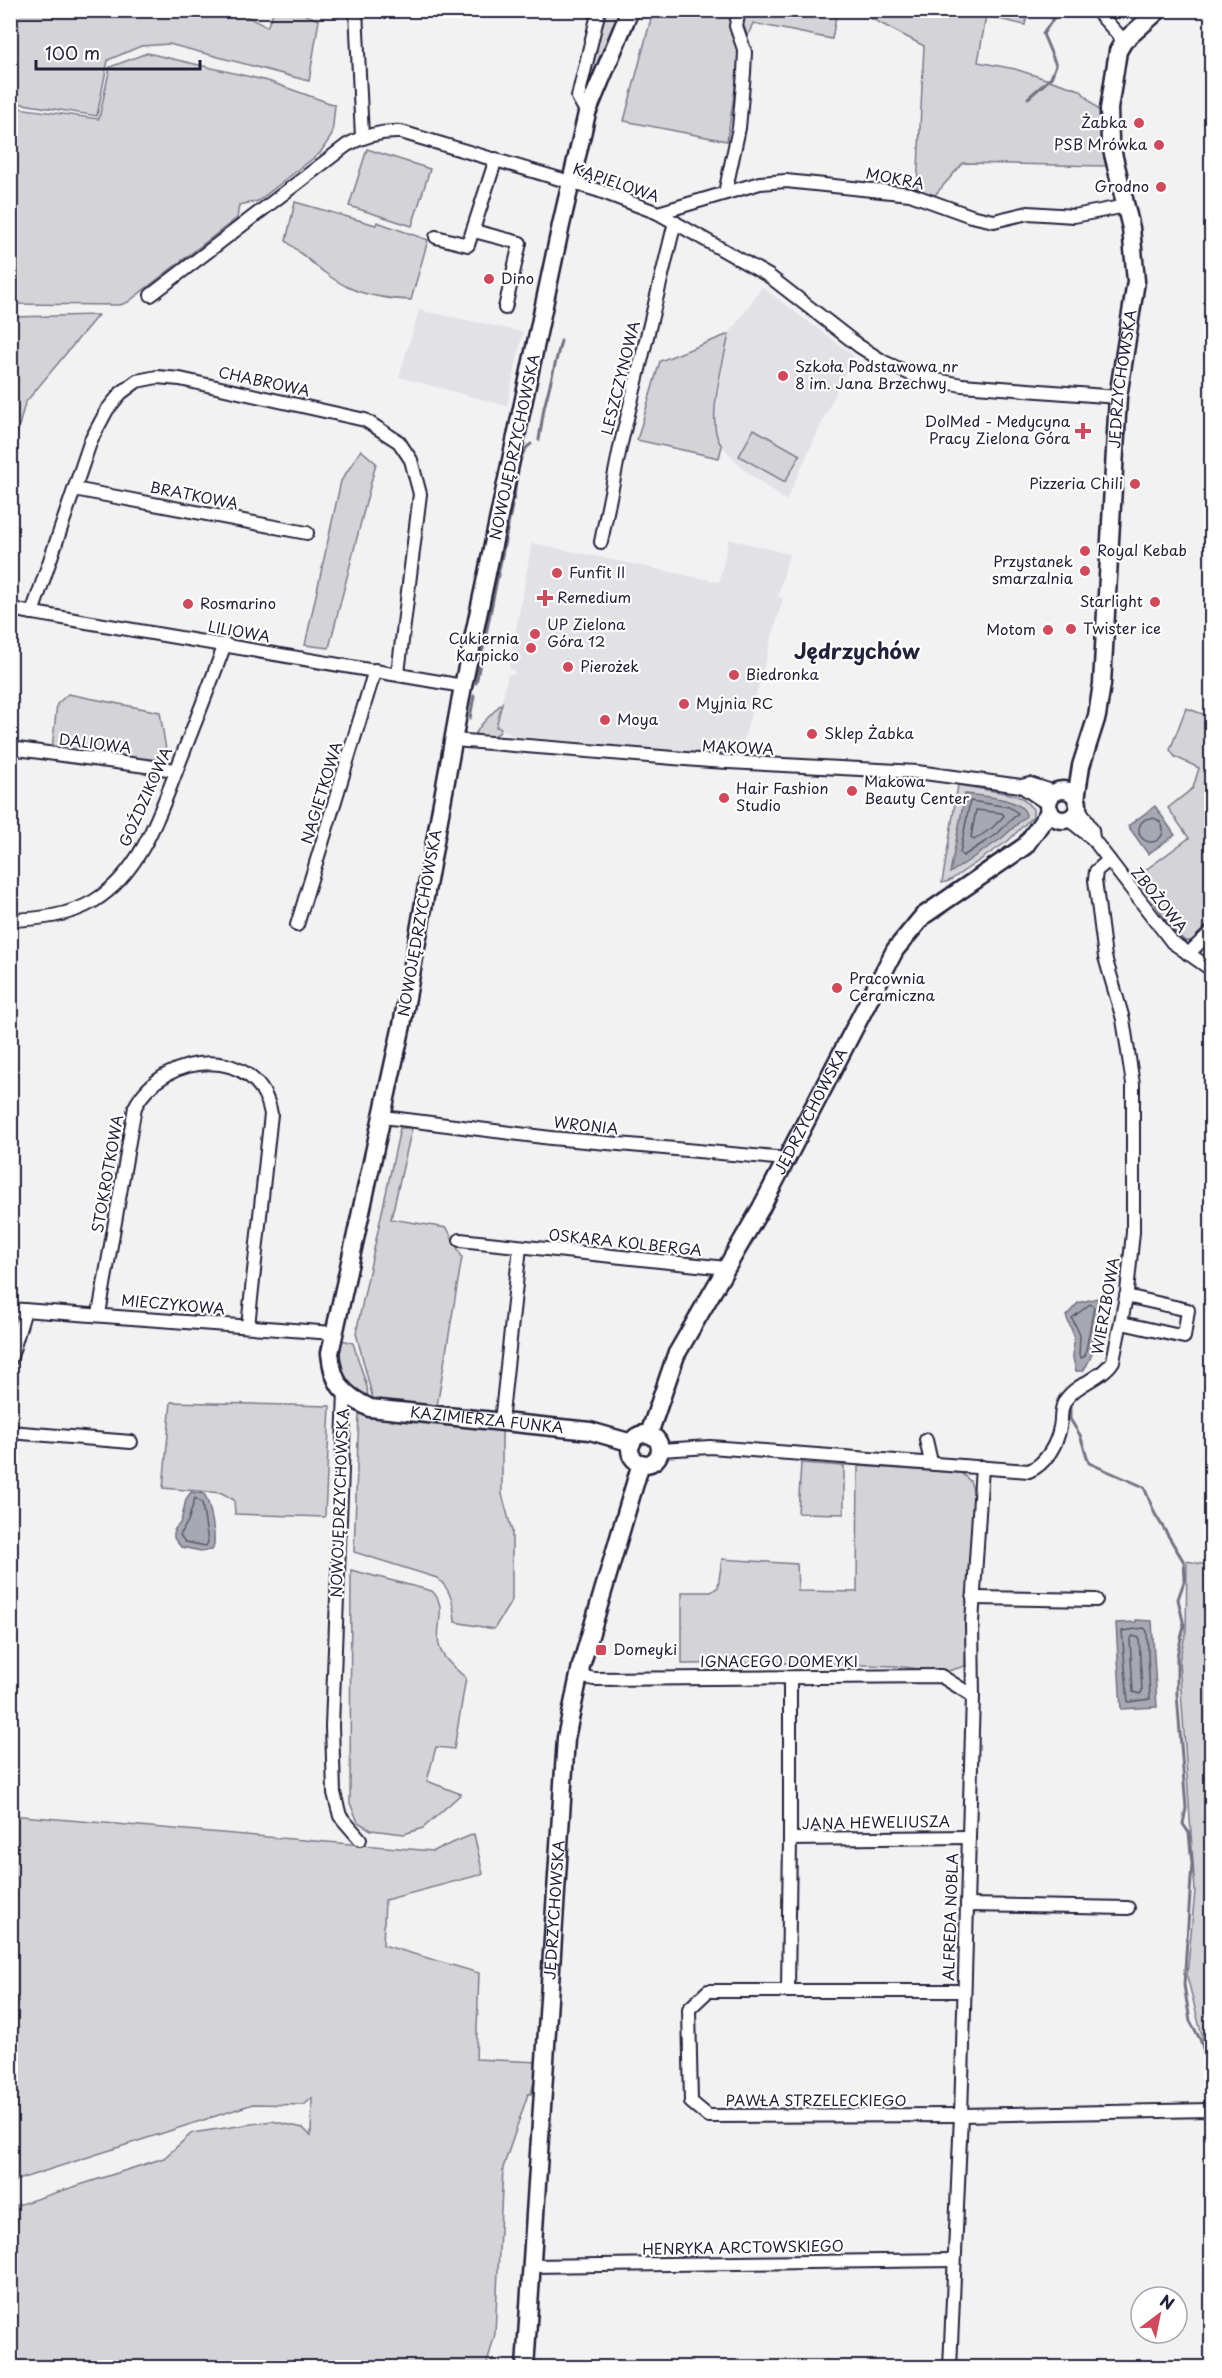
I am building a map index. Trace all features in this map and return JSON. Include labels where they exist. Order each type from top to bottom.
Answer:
[{"type":"main road","name":"NOWOJĘDRZYCHOWSKA","points":[[345,1392],[336,1384],[331,1366],[333,1334],[383,1117],[463,686],[587,113],[630,10]]},
{"type":"main road","points":[[1124,41],[1159,10]]},
{"type":"main road","name":"JĘDRZYCHOWSKA","points":[[649,1434],[671,1365],[787,1159],[904,937],[940,902],[1033,838],[1044,834],[1063,805],[1081,766],[1097,716],[1102,684],[1118,397],[1136,296],[1136,262],[1109,126],[1116,60],[1124,41]]},
{"type":"main road","name":"KAZIMIERZA FUNKA","points":[[345,1392],[370,1408],[590,1431],[632,1443]]},
{"type":"main road","points":[[649,1434],[658,1442],[660,1450],[655,1460],[641,1463],[633,1457],[632,1443],[637,1437],[649,1434]]},
{"type":"main road","name":"JĘDRZYCHOWSKA","points":[[525,2367],[563,1763],[569,1716],[641,1463]]},
{"type":"street","points":[[356,10],[362,137]]},
{"type":"street","points":[[587,113],[578,97],[599,10]]},
{"type":"street","points":[[725,193],[739,128],[744,74],[745,52],[736,27],[739,10]]},
{"type":"street","points":[[1096,10],[1124,41]]},
{"type":"street","name":"KĄPIELOWA","points":[[151,295],[328,158],[362,137],[382,131],[401,132],[613,195],[658,213],[778,282],[884,362],[915,376],[962,385],[1118,397]]},
{"type":"street","points":[[436,237],[468,245],[496,159]]},
{"type":"street","name":"MOKRA","points":[[658,213],[764,183],[786,181],[910,194],[971,216],[994,221],[1028,213],[1074,216],[1126,206]]},
{"type":"street","name":"LESZCZYNOWA","points":[[601,542],[621,443],[675,222]]},
{"type":"street","points":[[474,231],[520,243],[505,308]]},
{"type":"street","name":"CHABROWA","points":[[32,613],[91,440],[107,410],[121,393],[137,381],[157,377],[180,379],[365,420],[399,442],[411,460],[420,494],[398,673]]},
{"type":"street","name":"BRATKOWA","points":[[74,489],[308,532]]},
{"type":"street","name":"LILIOWA","points":[[10,609],[398,673],[463,686]]},
{"type":"street","name":"GOŹDZIKOWA","points":[[10,920],[59,915],[79,908],[108,890],[125,873],[146,842],[225,644]]},
{"type":"street","name":"NAGIETKOWA","points":[[297,925],[375,670]]},
{"type":"street","name":"MAKOWA","points":[[454,740],[701,760],[917,772],[1021,786],[1030,784],[1063,805]]},
{"type":"street","name":"DALIOWA","points":[[10,748],[176,770]]},
{"type":"street","name":"ZBOŻOWA","points":[[1063,805],[1092,830],[1093,839],[1158,926],[1188,954],[1212,970]]},
{"type":"street","name":"WIERZBOWA","points":[[660,1450],[710,1447],[1029,1471],[1038,1467],[1058,1436],[1063,1404],[1069,1396],[1109,1368],[1113,1361],[1122,1323],[1134,1232],[1134,1084],[1123,1018],[1105,957],[1095,880],[1096,871],[1109,860]]},
{"type":"street","points":[[1188,954],[1212,931]]},
{"type":"street","name":"STOKROTKOWA","points":[[99,1314],[135,1107],[147,1088],[163,1075],[184,1065],[204,1064],[235,1069],[249,1077],[266,1096],[271,1114],[248,1326]]},
{"type":"street","name":"WRONIA","points":[[383,1117],[551,1138],[787,1159]]},
{"type":"street","name":"OSKARA KOLBERGA","points":[[460,1240],[726,1268]]},
{"type":"street","points":[[501,1422],[520,1247]]},
{"type":"street","points":[[1122,1323],[1184,1337],[1188,1311],[1126,1296]]},
{"type":"street","name":"MIECZYKOWA","points":[[10,1309],[99,1314],[333,1334]]},
{"type":"street","points":[[10,1360],[25,1310]]},
{"type":"street","name":"NOWOJĘDRZYCHOWSKA","points":[[345,1392],[332,1726],[334,1793],[340,1816],[360,1839]]},
{"type":"street","points":[[10,1432],[131,1442]]},
{"type":"street","points":[[926,1440],[931,1462]]},
{"type":"street","name":"ALFREDA NOBLA","points":[[950,2367],[961,2115],[963,1991],[974,1696],[973,1598],[982,1467]]},
{"type":"street","points":[[973,1598],[1096,1600]]},
{"type":"street","name":"IGNACEGO DOMEYKI","points":[[579,1676],[594,1679],[941,1676],[974,1696]]},
{"type":"street","points":[[790,1678],[790,1839]]},
{"type":"street","name":"JANA HEWELIUSZA","points":[[788,1989],[790,1839],[969,1837]]},
{"type":"street","points":[[967,1905],[1128,1908]]},
{"type":"street","name":"PAWŁA STRZELECKIEGO","points":[[963,1991],[788,1989],[708,1991],[689,2009],[691,2102],[708,2116],[961,2115],[1210,2110]]},
{"type":"street","name":"HENRYKA ARCTOWSKIEGO","points":[[533,2266],[953,2260]]},
{"type":"shaded area","points":[[10,11],[236,11],[267,27],[274,11],[296,11],[319,20],[309,81],[169,44],[141,46],[108,60],[97,116],[11,102]]},
{"type":"shaded area","points":[[605,11],[624,11],[597,73],[592,70],[592,66]]},
{"type":"shaded area","points":[[653,11],[837,11],[832,39],[753,23],[740,56],[727,141],[624,121]]},
{"type":"shaded area","points":[[857,11],[1028,11],[1025,25],[986,16],[978,62],[1015,69],[1080,90],[1101,113],[1101,144],[1106,166],[963,163],[934,196],[917,189],[924,46]]},
{"type":"shaded area","points":[[147,53],[268,81],[335,105],[332,135],[320,153],[258,201],[239,205],[237,218],[128,302],[120,305],[11,304],[11,107],[99,119],[110,67]]},
{"type":"shaded area","points":[[367,149],[430,169],[412,226],[349,206]]},
{"type":"shaded area","points":[[295,202],[376,225],[377,222],[428,240],[411,300],[370,295],[342,284],[286,241]]},
{"type":"shaded area","name":"Szkoła Podstawowa nr 8 im. Jana Brzechwy","points":[[762,287],[853,355],[786,501],[744,470],[716,439],[713,422],[729,334]]},
{"type":"shaded area","points":[[419,310],[523,332],[507,406],[399,377]]},
{"type":"shaded area","points":[[98,315],[25,403],[11,457],[11,317]]},
{"type":"shaded area","points":[[729,334],[715,408],[717,436],[722,446],[719,458],[637,440],[660,361]]},
{"type":"shaded area","points":[[754,429],[800,455],[785,482],[739,456]]},
{"type":"shaded area","points":[[361,450],[376,463],[329,648],[305,645],[341,481]]},
{"type":"shaded area","points":[[729,539],[789,554],[778,596],[783,598],[739,757],[515,736],[496,727],[508,674],[515,675],[514,671],[509,668],[532,543],[719,582]]},
{"type":"shaded area","points":[[68,694],[160,712],[168,763],[52,749],[57,704]]},
{"type":"shaded area","points":[[502,703],[496,727],[501,728],[499,733],[490,738],[474,736],[481,725]]},
{"type":"shaded area","points":[[1186,708],[1211,717],[1211,924],[1193,941],[1185,941],[1172,929],[1136,877],[1189,838],[1168,808],[1193,788],[1199,768],[1175,757],[1170,750]]},
{"type":"shaded area","points":[[958,785],[1022,798],[1033,809],[1033,816],[1008,841],[949,881],[942,883]]},
{"type":"shaded area","points":[[400,1128],[412,1128],[391,1219],[447,1228],[462,1257],[437,1406],[373,1399],[356,1333]]},
{"type":"shaded area","points":[[342,1340],[353,1343],[367,1387],[368,1398],[353,1387],[344,1374],[340,1358]]},
{"type":"shaded area","points":[[171,1402],[330,1406],[325,1517],[235,1514],[234,1500],[222,1493],[163,1488]]},
{"type":"shaded area","points":[[359,1412],[502,1427],[502,1494],[512,1531],[512,1600],[494,1629],[455,1622],[451,1598],[446,1587],[437,1578],[354,1552]]},
{"type":"shaded area","points":[[801,1463],[844,1466],[844,1514],[798,1513]]},
{"type":"shaded area","points":[[858,1466],[961,1473],[970,1481],[974,1493],[965,1666],[945,1672],[895,1666],[806,1663],[682,1664],[682,1592],[711,1592],[718,1587],[722,1559],[797,1564],[798,1591],[857,1592]]},
{"type":"shaded area","points":[[1187,1561],[1212,1566],[1211,2072],[1187,1976],[1195,1891],[1179,1661],[1186,1632]]},
{"type":"shaded area","points":[[351,1570],[432,1591],[437,1597],[440,1610],[439,1645],[443,1655],[466,1678],[454,1749],[436,1747],[427,1781],[461,1794],[423,1828],[404,1834],[371,1830],[358,1822],[350,1803]]},
{"type":"shaded area","points":[[10,1815],[433,1851],[474,1834],[483,1874],[385,1900],[383,1945],[479,1973],[476,2059],[539,2062],[531,2094],[528,2094],[503,2168],[495,2334],[486,2367],[11,2367],[11,2207],[164,2158],[192,2133],[272,2121],[303,2128],[311,2136],[312,2098],[304,2105],[253,2104],[11,2182]]},
{"type":"water","points":[[965,794],[1010,802],[1024,810],[1026,816],[1001,839],[950,873]]},
{"type":"water","points":[[1155,806],[1175,835],[1148,854],[1128,826]]},
{"type":"water","points":[[1097,1298],[1101,1300],[1094,1346],[1083,1371],[1076,1371],[1073,1358],[1074,1336],[1066,1316],[1078,1303]]},
{"type":"water","points":[[191,1492],[204,1494],[206,1498],[214,1531],[212,1550],[201,1551],[181,1547],[174,1538],[174,1530],[181,1522],[186,1499]]},
{"type":"water","points":[[1136,1620],[1152,1621],[1157,1707],[1121,1709],[1116,1623],[1136,1622]]},
{"type":"waterway","points":[[1028,98],[1051,78],[1056,65],[1043,34],[1059,10]]},
{"type":"waterway","points":[[539,440],[544,408],[561,341]]},
{"type":"waterway","points":[[514,499],[516,477],[522,454],[531,444]]},
{"type":"waterway","points":[[476,683],[512,506]]},
{"type":"waterway","points":[[470,718],[474,696]]},
{"type":"waterway","points":[[1070,1405],[1070,1419],[1080,1435],[1089,1463],[1144,1487],[1155,1514],[1184,1562],[1185,1579],[1178,1599],[1184,1626],[1177,1656],[1177,1694],[1186,1808],[1183,1824],[1189,1833],[1192,1863],[1184,1985],[1190,2021],[1200,2039],[1212,2076]]},
{"type":"place","name":"Żabka","points":[[1139,123]]},
{"type":"place","name":"PSB Mrówka","points":[[1159,145]]},
{"type":"place","name":"Grodno","points":[[1161,187]]},
{"type":"place","name":"Dino","points":[[489,279]]},
{"type":"place","name":"Szkoła Podstawowa nr 8 im. Jana Brzechwy","points":[[783,376]]},
{"type":"place","name":"DolMed - Medycyna Pracy Zielona Góra","points":[[1083,431]]},
{"type":"place","name":"Pizzeria Chili","points":[[1135,484]]},
{"type":"place","name":"Royal Kebab","points":[[1085,551]]},
{"type":"place","name":"Przystanek smarzalnia","points":[[1085,571]]},
{"type":"place","name":"Funfit II","points":[[557,573]]},
{"type":"place","name":"Remedium","points":[[545,598]]},
{"type":"place","name":"Starlight","points":[[1155,602]]},
{"type":"place","name":"Rosmarino","points":[[188,604]]},
{"type":"place","name":"Twister ice","points":[[1071,629]]},
{"type":"place","name":"Motom","points":[[1048,630]]},
{"type":"place","name":"UP Zielona Góra 12","points":[[535,634]]},
{"type":"place","name":"Cukiernia Karpicko","points":[[531,648]]},
{"type":"place","name":"Pierożek","points":[[568,667]]},
{"type":"place","name":"Biedronka","points":[[734,675]]},
{"type":"place","name":"Myjnia RC","points":[[684,704]]},
{"type":"place","name":"Moya","points":[[605,720]]},
{"type":"place","name":"Sklep Żabka","points":[[812,734]]},
{"type":"place","name":"Makowa Beauty Center","points":[[852,791]]},
{"type":"place","name":"Hair Fashion Studio","points":[[724,798]]},
{"type":"place","name":"Pracownia Ceramiczna","points":[[837,988]]},
{"type":"place","name":"Domeyki","points":[[601,1650]]},
{"type":"district","name":"Jędrzychów","points":[[857,652]]}]
